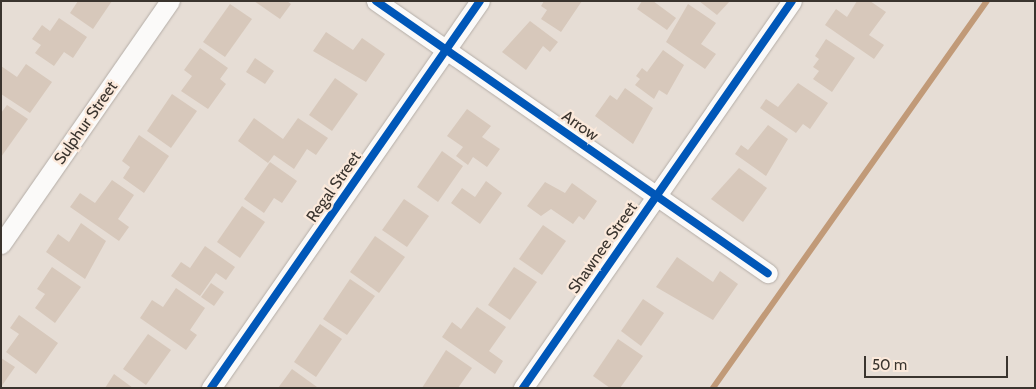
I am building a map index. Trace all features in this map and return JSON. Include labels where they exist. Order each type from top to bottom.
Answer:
[{"type":"street","name":"Sulphur Street","points":[[1,244],[170,1]]},
{"type":"street","name":"Arrow","points":[[376,1],[768,273]]},
{"type":"street","name":"Regal Street","points":[[211,388],[480,1]]},
{"type":"street","name":"Shawnee Street","points":[[523,388],[792,1]]},
{"type":"building","points":[[78,1],[112,1],[93,29],[70,13]]},
{"type":"building","points":[[254,1],[287,1],[291,4],[280,19]]},
{"type":"building","points":[[544,1],[582,1],[561,32],[541,19],[547,10],[541,6]]},
{"type":"building","points":[[642,1],[653,1],[676,18],[667,30],[637,9]]},
{"type":"building","points":[[699,1],[730,1],[717,15]]},
{"type":"building","points":[[857,1],[870,1],[886,12],[869,35],[884,45],[874,59],[825,25],[836,9],[847,17]]},
{"type":"building","points":[[230,4],[252,19],[225,57],[203,42]]},
{"type":"building","points":[[688,4],[716,23],[701,44],[716,54],[705,69],[666,42]]},
{"type":"building","points":[[59,18],[87,37],[73,58],[64,52],[54,66],[35,53],[41,45],[32,39],[42,25],[50,31]]},
{"type":"building","points":[[530,21],[558,42],[550,52],[543,46],[526,70],[502,52]]},
{"type":"building","points":[[326,32],[353,50],[362,38],[385,54],[366,82],[313,51]]},
{"type":"building","points":[[826,39],[855,58],[832,92],[813,79],[819,71],[813,67],[819,59],[815,56]]},
{"type":"building","points":[[200,48],[228,68],[220,79],[226,84],[208,109],[181,91],[192,76],[184,70]]},
{"type":"building","points":[[663,50],[684,65],[667,95],[659,90],[654,99],[635,85],[640,79],[636,76],[642,68],[647,72]]},
{"type":"building","points":[[255,58],[274,71],[265,84],[246,72]]},
{"type":"building","points":[[26,64],[52,82],[30,113],[1,94],[1,66],[17,77]]},
{"type":"building","points":[[335,78],[358,94],[332,131],[309,115]]},
{"type":"building","points":[[798,83],[828,103],[810,129],[803,124],[796,133],[760,108],[766,99],[778,107]]},
{"type":"building","points":[[625,88],[653,108],[633,144],[595,116],[610,95],[617,100]]},
{"type":"building","points":[[172,94],[197,111],[171,148],[147,131]]},
{"type":"building","points":[[7,105],[28,119],[1,157],[1,113]]},
{"type":"building","points":[[467,109],[491,126],[482,137],[500,149],[487,167],[473,157],[468,165],[456,156],[463,147],[447,136]]},
{"type":"building","points":[[254,118],[283,139],[298,118],[328,138],[316,155],[307,149],[294,169],[274,155],[268,163],[238,141]]},
{"type":"building","points":[[768,125],[788,139],[766,176],[735,154],[741,145],[748,150]]},
{"type":"building","points":[[139,135],[169,156],[144,193],[123,178],[130,167],[122,161]]},
{"type":"building","points":[[442,151],[463,166],[438,202],[417,187]]},
{"type":"building","points":[[270,162],[297,181],[282,203],[274,198],[264,213],[244,199]]},
{"type":"building","points":[[739,168],[767,188],[743,222],[711,199]]},
{"type":"building","points":[[112,180],[134,195],[118,219],[129,227],[119,241],[70,207],[80,193],[95,203]]},
{"type":"building","points":[[486,181],[502,193],[480,224],[451,203],[462,188],[475,197]]},
{"type":"building","points":[[545,182],[565,193],[572,183],[597,201],[584,220],[579,216],[573,224],[551,209],[541,216],[527,206]]},
{"type":"building","points":[[404,199],[429,216],[407,247],[382,230]]},
{"type":"building","points":[[242,206],[265,222],[240,258],[217,242]]},
{"type":"building","points":[[81,223],[106,241],[85,279],[46,252],[58,234],[69,242]]},
{"type":"building","points":[[543,225],[566,241],[542,275],[519,259]]},
{"type":"building","points":[[375,236],[405,257],[379,293],[350,272]]},
{"type":"building","points":[[205,246],[235,267],[226,280],[216,273],[200,296],[171,276],[181,262],[190,268]]},
{"type":"building","points":[[677,257],[713,282],[720,271],[738,284],[713,320],[656,287]]},
{"type":"building","points":[[52,267],[81,287],[55,323],[35,308],[45,294],[37,289]]},
{"type":"building","points":[[514,267],[537,282],[510,320],[488,305]]},
{"type":"building","points":[[350,279],[375,296],[347,335],[323,319]]},
{"type":"building","points":[[211,283],[224,292],[214,306],[201,297]]},
{"type":"building","points":[[176,288],[205,308],[190,330],[197,335],[186,350],[140,318],[152,300],[163,307]]},
{"type":"building","points":[[643,299],[664,313],[641,346],[621,331]]},
{"type":"building","points":[[477,307],[506,327],[489,351],[503,361],[495,374],[442,337],[452,322],[461,329]]},
{"type":"building","points":[[19,315],[58,343],[36,374],[6,352],[19,334],[10,328]]},
{"type":"building","points":[[320,324],[342,339],[316,377],[294,362]]},
{"type":"building","points":[[148,334],[171,350],[146,385],[123,369]]},
{"type":"building","points":[[618,339],[643,356],[620,388],[610,388],[593,376]]},
{"type":"building","points":[[446,350],[472,368],[458,388],[422,388]]},
{"type":"building","points":[[1,358],[15,367],[1,387]]},
{"type":"building","points":[[292,369],[317,387],[278,388]]},
{"type":"building","points":[[114,374],[133,388],[105,388]]},
{"type":"waterway","points":[[713,388],[987,1]]},
{"type":"cycle path","points":[[376,1],[768,273]]},
{"type":"cycle path","points":[[211,388],[480,1]]},
{"type":"cycle path","points":[[523,388],[792,1]]}]
